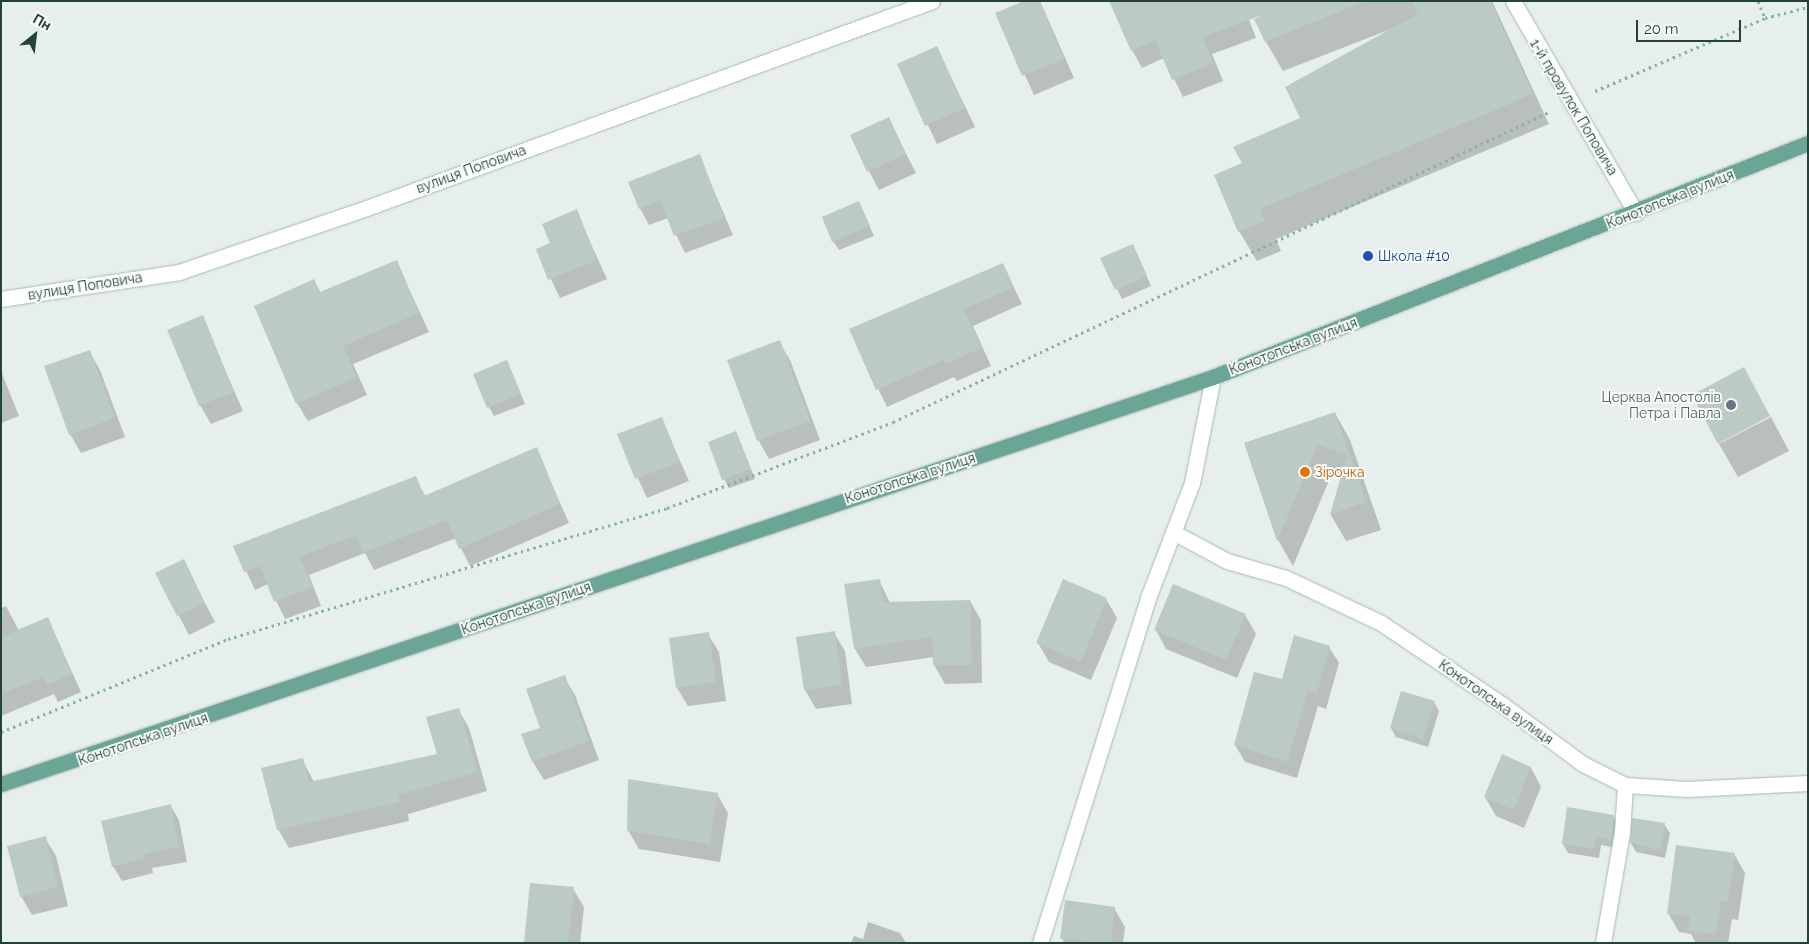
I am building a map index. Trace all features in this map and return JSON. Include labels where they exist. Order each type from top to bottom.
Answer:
[{"type":"main road","name":"Конотопська вулиця","points":[[1,784],[1212,377],[1636,213],[1808,143]]},
{"type":"street","name":"вулиця Поповича","points":[[1,299],[179,272],[361,210],[932,1]]},
{"type":"street","name":"1-й провулок Поповича","points":[[1514,1],[1570,102],[1636,213]]},
{"type":"street","points":[[1040,943],[1145,607],[1192,483],[1212,377]]},
{"type":"street","name":"Конотопська вулиця","points":[[1173,532],[1227,561],[1286,578],[1381,623],[1503,705],[1583,764],[1625,785],[1687,789],[1808,783]]},
{"type":"street","points":[[1604,943],[1622,832],[1625,785]]},
{"type":"path","points":[[1758,1],[1765,18]]},
{"type":"path","points":[[1,732],[228,639],[667,508],[893,422],[1658,62],[1765,18],[1808,7]]},
{"type":"building","points":[[1024,1],[1040,1],[1064,59],[1022,76],[995,13]]},
{"type":"building","points":[[1109,1],[1363,2],[1265,42],[1254,19],[1265,14],[1203,37],[1214,63],[1172,80],[1155,40],[1131,51]]},
{"type":"building","points":[[1411,1],[1490,1],[1533,94],[1260,209],[1265,221],[1238,232],[1214,175],[1242,163],[1233,147],[1300,118],[1285,87],[1418,14]]},
{"type":"building","points":[[937,46],[965,108],[925,126],[897,64]]},
{"type":"building","points":[[889,117],[906,154],[867,172],[850,135]]},
{"type":"building","points":[[700,154],[724,218],[674,236],[660,200],[639,209],[628,182]]},
{"type":"building","points":[[859,201],[870,226],[832,242],[822,217]]},
{"type":"building","points":[[577,209],[597,260],[548,280],[536,249],[550,243],[542,224]]},
{"type":"building","points":[[1133,244],[1147,276],[1115,290],[1100,258]]},
{"type":"building","points":[[397,260],[419,313],[343,346],[357,377],[296,404],[254,306],[314,279],[320,292]]},
{"type":"building","points":[[1003,263],[1014,287],[964,309],[982,348],[946,364],[944,360],[876,390],[849,329]]},
{"type":"building","points":[[203,315],[234,392],[199,406],[167,330]]},
{"type":"building","points":[[780,340],[810,421],[757,441],[727,360]]},
{"type":"building","points":[[90,350],[115,418],[69,435],[44,366]]},
{"type":"building","points":[[507,360],[521,394],[487,408],[473,374]]},
{"type":"building","name":"Церква Апостолів Петра і Павла","points":[[1744,367],[1770,416],[1718,444],[1692,395]]},
{"type":"building","name":"Зірочка","points":[[1335,412],[1366,502],[1330,515],[1347,455],[1318,445],[1277,541],[1244,443]]},
{"type":"building","points":[[662,417],[680,462],[635,479],[617,434]]},
{"type":"building","points":[[736,431],[751,469],[722,480],[708,442]]},
{"type":"building","points":[[537,447],[560,504],[459,549],[447,520],[363,553],[356,535],[300,557],[312,587],[274,602],[260,566],[244,572],[233,546],[416,476],[424,496]]},
{"type":"building","points":[[184,559],[205,603],[177,616],[155,573]]},
{"type":"building","points":[[880,579],[883,602],[970,600],[972,665],[933,665],[932,637],[854,649],[844,584]]},
{"type":"building","points":[[1063,579],[1107,598],[1081,662],[1036,643]]},
{"type":"building","points":[[1173,584],[1246,614],[1226,660],[1154,630]]},
{"type":"building","points":[[48,617],[72,674],[47,685],[43,677],[1,694],[1,637]]},
{"type":"building","points":[[835,631],[842,685],[804,690],[796,637]]},
{"type":"building","points":[[709,632],[716,682],[676,688],[669,638]]},
{"type":"building","points":[[1294,635],[1330,646],[1317,693],[1308,690],[1287,762],[1234,745],[1254,672],[1282,679]]},
{"type":"building","points":[[565,675],[589,741],[532,762],[521,734],[540,728],[526,689]]},
{"type":"building","points":[[1401,691],[1435,701],[1423,739],[1390,728]]},
{"type":"building","points":[[459,708],[478,772],[398,795],[399,802],[277,830],[261,768],[303,758],[309,782],[437,754],[426,717]]},
{"type":"building","points":[[1502,754],[1531,767],[1514,810],[1484,797]]},
{"type":"building","points":[[628,779],[718,793],[710,844],[627,831]]},
{"type":"building","points":[[171,804],[179,847],[145,854],[146,858],[112,867],[101,821]]},
{"type":"building","points":[[1567,807],[1614,815],[1611,840],[1596,837],[1594,849],[1562,844]]},
{"type":"building","points":[[1632,818],[1665,823],[1660,850],[1630,843]]},
{"type":"building","points":[[46,836],[58,887],[20,897],[7,846]]},
{"type":"building","points":[[1676,845],[1735,853],[1728,902],[1721,901],[1716,935],[1688,931],[1690,916],[1667,914]]},
{"type":"building","points":[[530,883],[574,887],[568,943],[524,943]]},
{"type":"building","points":[[1065,900],[1115,907],[1111,943],[1060,939]]},
{"type":"place","name":"Школа #10","points":[[1368,256]]},
{"type":"place","name":"Церква Апостолів Петра і Павла","points":[[1731,405]]},
{"type":"place","name":"Зірочка","points":[[1305,472]]}]
